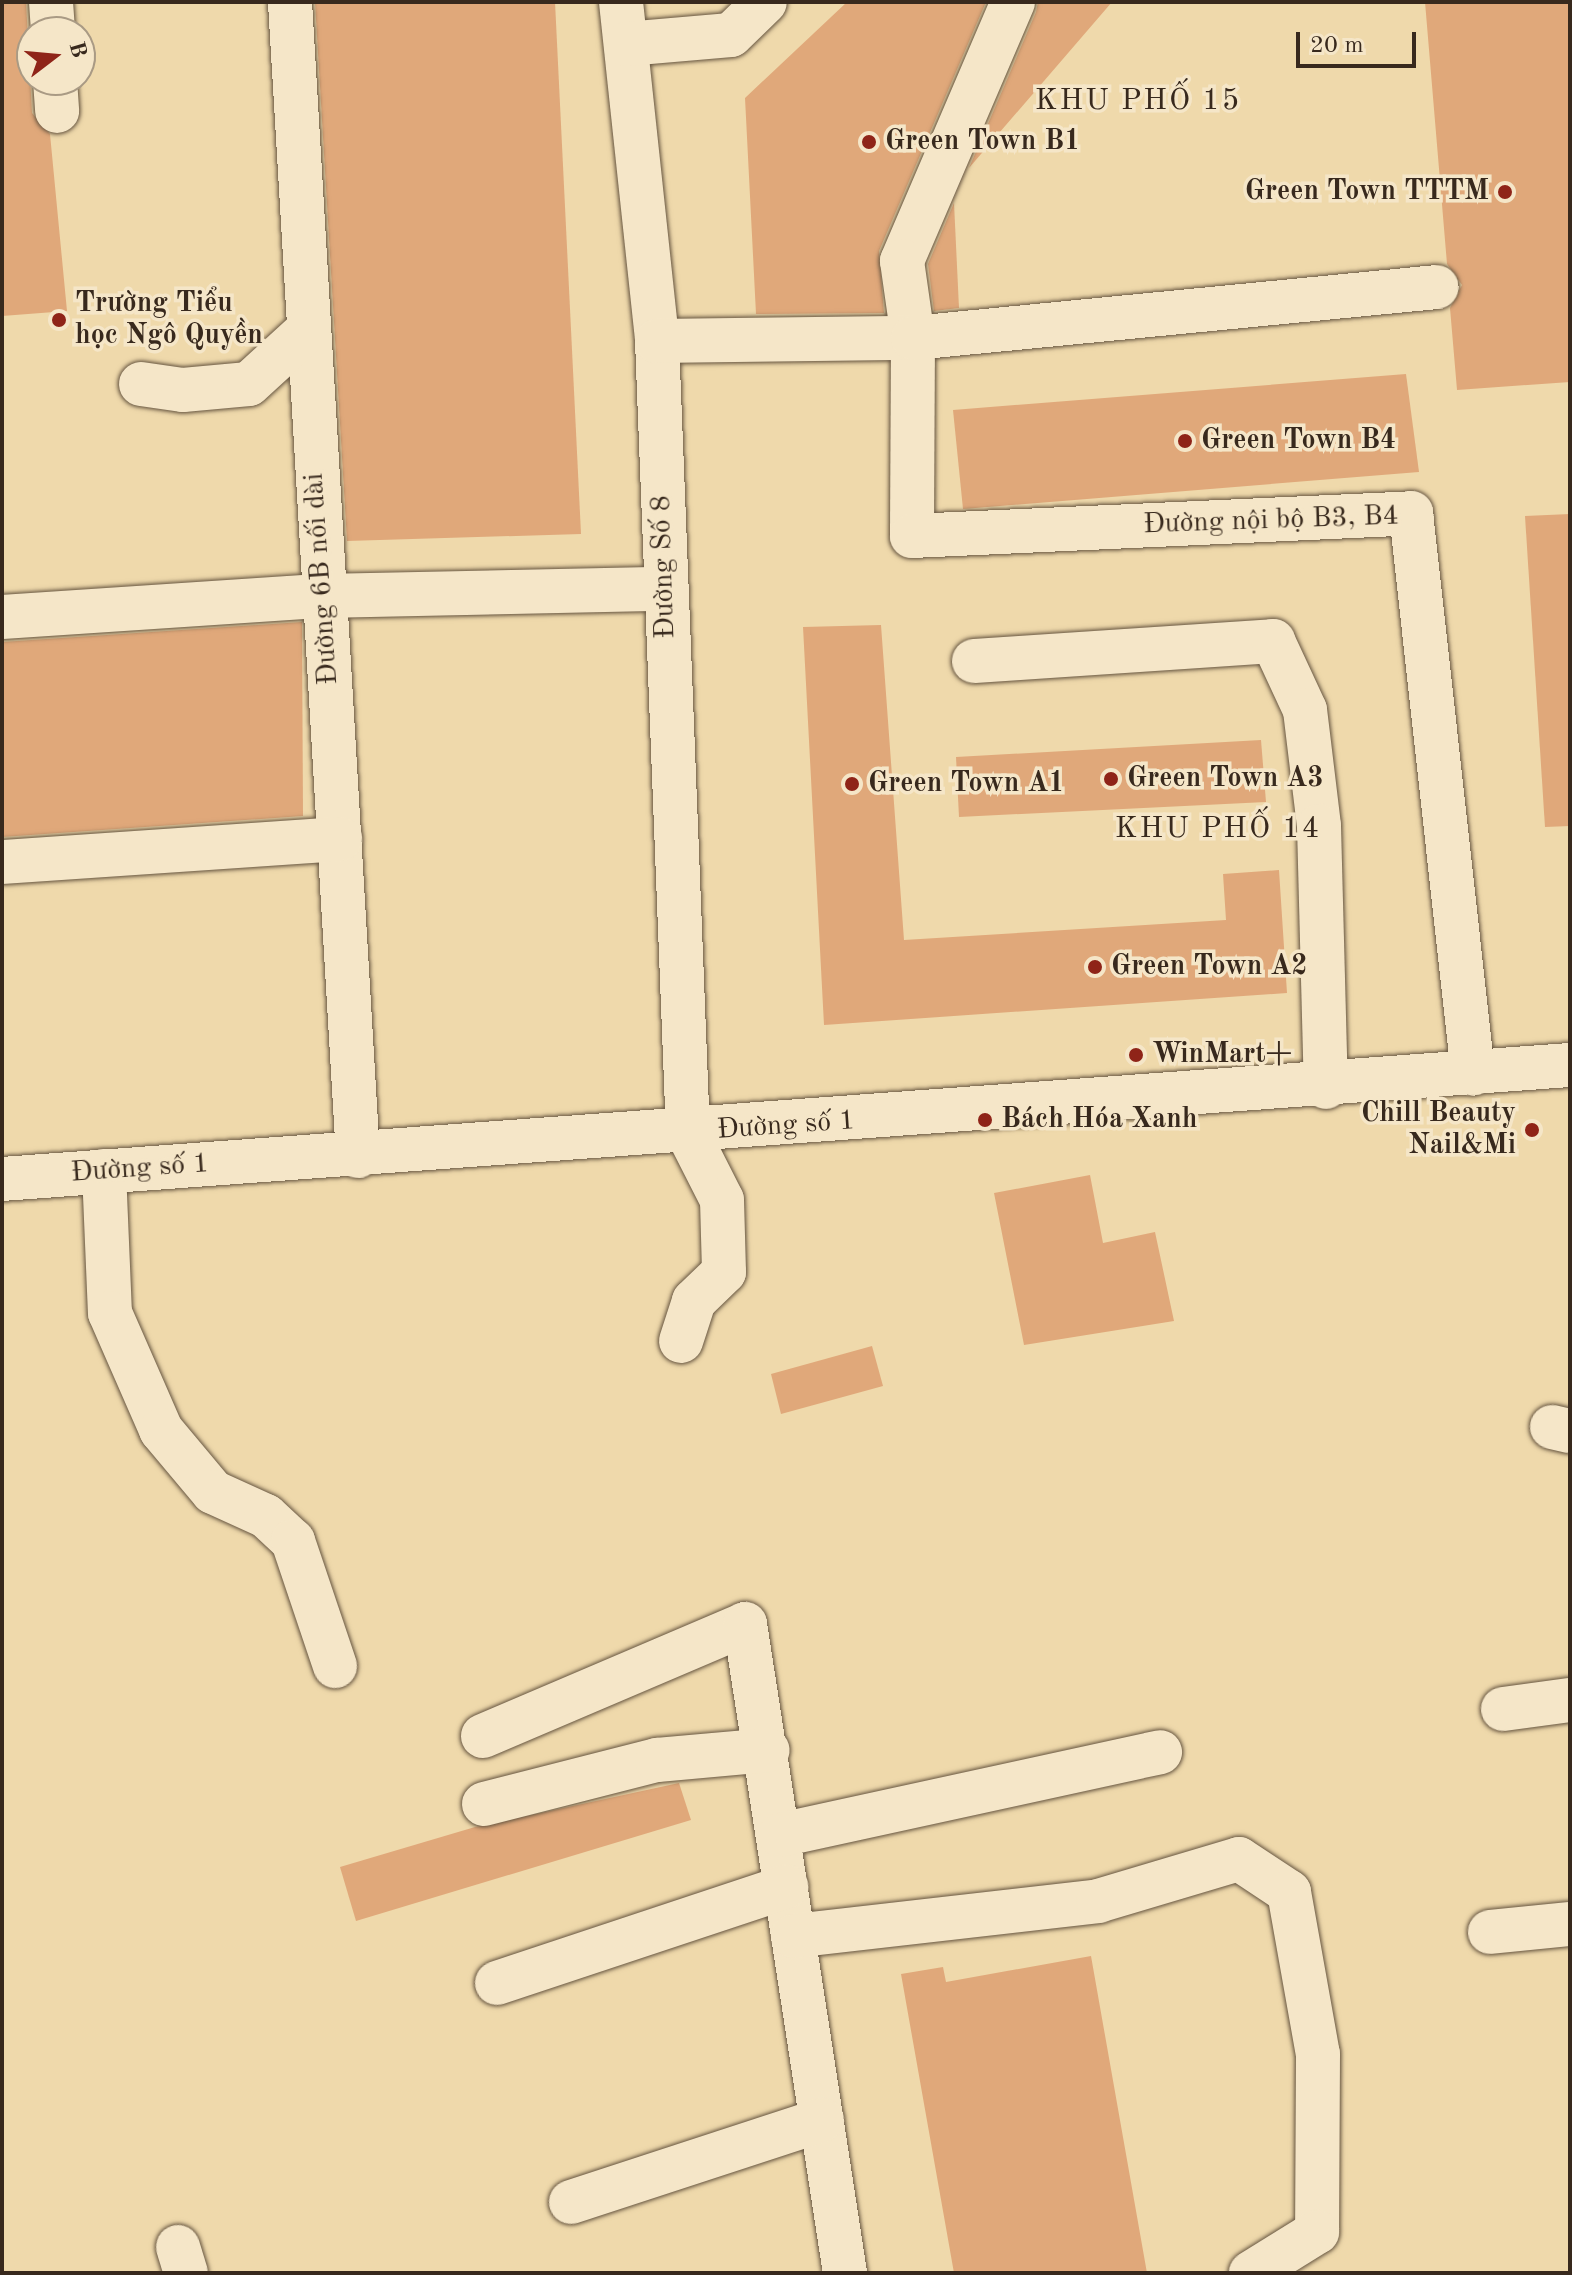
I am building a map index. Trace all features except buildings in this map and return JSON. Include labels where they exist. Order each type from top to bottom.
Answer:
[{"type":"street","name":"Đường 6B nối dài","points":[[290,2],[322,596],[358,1156]]},
{"type":"street","points":[[624,23],[731,35],[765,2]]},
{"type":"street","points":[[913,338],[902,261],[1013,2]]},
{"type":"street","name":"Đường Số 8","points":[[624,23],[657,341],[664,589],[688,1133]]},
{"type":"street","points":[[657,341],[913,338],[1437,287]]},
{"type":"street","points":[[141,384],[183,390],[249,384],[308,330]]},
{"type":"street","name":"Đường nội bộ B3, B4","points":[[913,338],[912,536],[1411,513],[1473,1074]]},
{"type":"street","points":[[2,617],[322,596],[664,589]]},
{"type":"street","points":[[974,661],[1273,641],[1307,725],[1319,826],[1326,1087]]},
{"type":"street","points":[[2,862],[340,839]]},
{"type":"street","name":"Đường số 1","points":[[2,1179],[1326,1087],[1570,1065]]},
{"type":"street","points":[[681,1341],[694,1301],[724,1272],[722,1200],[688,1133]]},
{"type":"street","points":[[104,1171],[110,1313],[161,1430],[213,1492],[266,1516],[293,1541],[335,1666]]},
{"type":"street","points":[[483,1736],[745,1624],[768,1750],[845,2273]]},
{"type":"street","points":[[1503,1709],[1570,1700]]},
{"type":"street","points":[[484,1804],[657,1760],[768,1750]]},
{"type":"street","points":[[780,1835],[1160,1752]]},
{"type":"street","points":[[793,1936],[1098,1901],[1239,1859],[1289,1892],[1318,2054],[1317,2232],[1251,2273]]},
{"type":"street","points":[[497,1983],[786,1887]]},
{"type":"street","points":[[1490,1932],[1568,1933]]},
{"type":"street","points":[[571,2202],[822,2120]]},
{"type":"place","name":"Green Town B1","points":[[869,142]]},
{"type":"place","name":"Green Town TTTM","points":[[1505,192]]},
{"type":"place","name":"Trường Tiểu học Ngô Quyền","points":[[59,320]]},
{"type":"place","name":"Green Town B4","points":[[1185,441]]},
{"type":"place","name":"Green Town A3","points":[[1111,779]]},
{"type":"place","name":"Green Town A1","points":[[852,784]]},
{"type":"place","name":"Green Town A2","points":[[1095,967]]},
{"type":"place","name":"WinMart+","points":[[1136,1055]]},
{"type":"place","name":"Bách Hóa Xanh","points":[[985,1120]]},
{"type":"place","name":"Chill Beauty Nail&Mi","points":[[1532,1130]]},
{"type":"district","name":"KHU PHỐ 15","points":[[1138,101]]},
{"type":"district","name":"KHU PHỐ 14","points":[[1218,829]]}]
